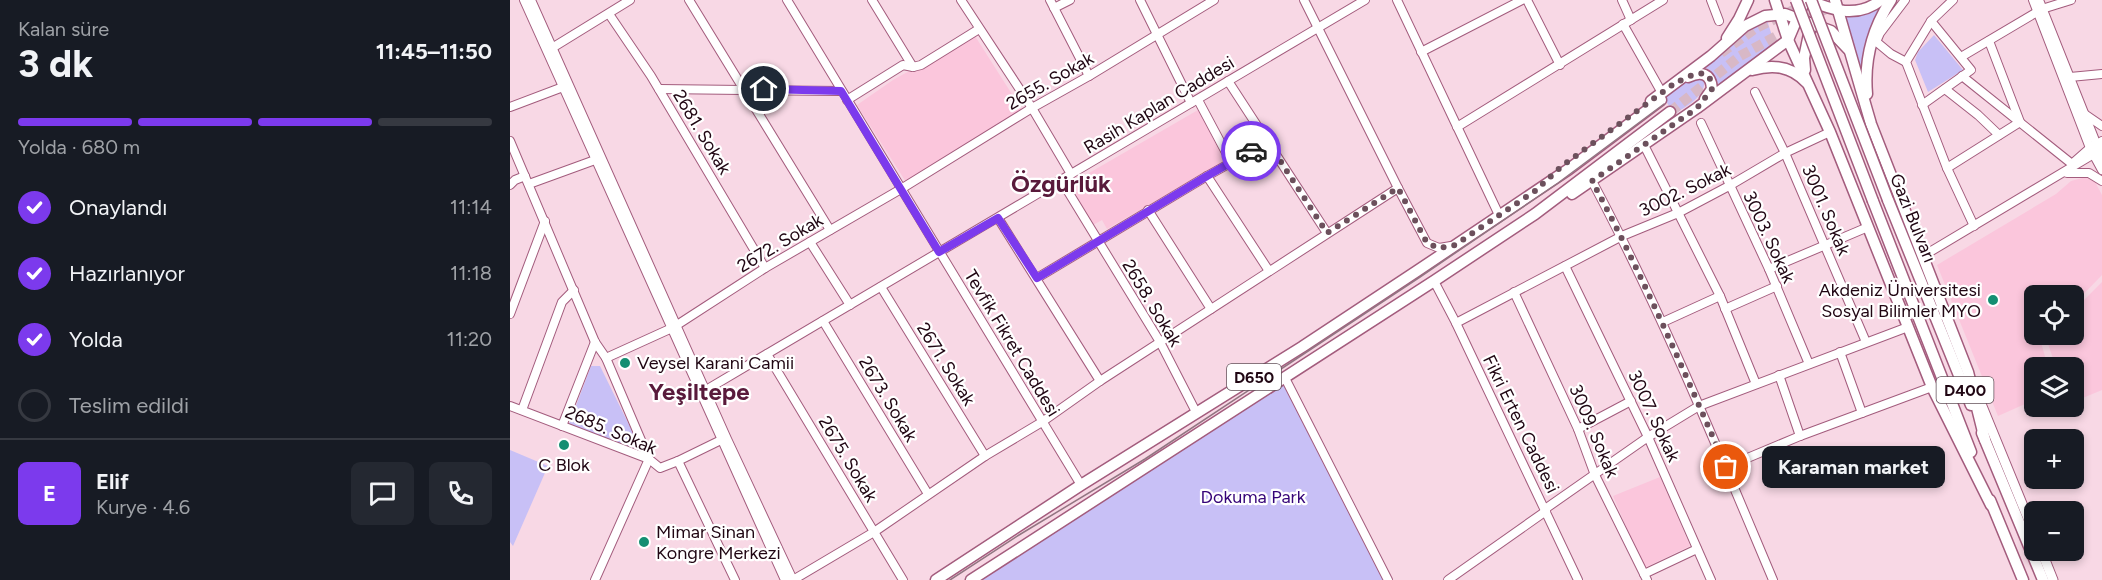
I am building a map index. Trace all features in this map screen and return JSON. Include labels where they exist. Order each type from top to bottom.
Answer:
[{"type":"highway","points":[[1721,48],[1748,0]]},
{"type":"highway","points":[[1775,0],[1788,40],[1830,132],[1932,387],[1991,505]]},
{"type":"highway","name":"Gazi Bulvarı","points":[[1796,0],[1991,505],[2023,580]]},
{"type":"highway","points":[[1835,0],[1871,124],[1968,372],[1985,440]]},
{"type":"highway","points":[[1812,1],[1840,12],[1864,9],[1881,0]]},
{"type":"highway","points":[[1871,124],[1865,75],[1883,11],[1891,0]]},
{"type":"highway","points":[[1535,214],[1592,181],[1697,108],[1788,40],[1798,19],[1812,1]]},
{"type":"highway","points":[[1808,82],[1804,57],[1811,24],[1812,1]]},
{"type":"highway","name":"Gazi Bulvarı","points":[[1812,1],[1888,200],[2043,580]]},
{"type":"highway","points":[[1662,96],[1753,21],[1765,16],[1785,14],[1831,31],[1850,52]]},
{"type":"highway","points":[[1744,73],[1763,67],[1776,66],[1799,75],[1808,82]]},
{"type":"highway","points":[[1675,83],[1700,73],[1710,78],[1712,89],[1697,108]]},
{"type":"highway","name":"D650","points":[[936,580],[1081,485],[1302,347],[1455,245],[1535,191],[1562,166],[1662,96]]},
{"type":"highway","name":"D650","points":[[971,580],[1535,214],[1670,112]]},
{"type":"highway","points":[[1081,485],[1092,493],[1103,494]]},
{"type":"main road","points":[[1968,372],[2024,509]]},
{"type":"main road","points":[[2045,561],[2053,580]]},
{"type":"street","points":[[524,0],[595,160],[706,390],[793,580],[874,532],[985,456],[1042,422],[1100,381],[1398,188]]},
{"type":"street","points":[[531,0],[784,580]]},
{"type":"street","points":[[552,48],[630,0]]},
{"type":"street","points":[[689,0],[830,230]]},
{"type":"street","name":"Tevfik Fikret Caddesi","points":[[787,0],[1081,485]]},
{"type":"street","points":[[872,0],[913,67]]},
{"type":"street","points":[[961,0],[1032,108],[1071,174]]},
{"type":"street","points":[[1050,0],[1089,76]]},
{"type":"street","points":[[1054,8],[1070,0]]},
{"type":"street","points":[[1140,0],[1231,162]]},
{"type":"street","name":"2655. Sokak","points":[[901,189],[1214,0]]},
{"type":"street","points":[[1304,0],[1427,243],[1439,248],[1455,245]]},
{"type":"street","name":"Rasih Kaplan Caddesi","points":[[706,390],[1365,0]]},
{"type":"street","points":[[1397,0],[1499,215]]},
{"type":"street","points":[[1421,52],[1522,0]]},
{"type":"street","points":[[1527,0],[1560,65]]},
{"type":"street","points":[[1622,0],[1627,22],[1662,96]]},
{"type":"street","points":[[1457,127],[1663,0]]},
{"type":"street","points":[[1711,0],[1719,21]]},
{"type":"street","points":[[1905,0],[1874,40],[1891,54],[1906,62],[1947,168],[1974,226]]},
{"type":"street","points":[[1906,62],[1931,21],[1953,0]]},
{"type":"street","points":[[2033,0],[2040,10],[2070,77],[2098,149],[2102,170]]},
{"type":"street","points":[[2039,0],[2040,10],[2098,149]]},
{"type":"street","points":[[1962,57],[2040,10],[2071,0]]},
{"type":"street","name":"2681. Sokak","points":[[609,14],[659,89],[765,268]]},
{"type":"street","points":[[1922,105],[1971,70],[1931,21]]},
{"type":"street","points":[[847,100],[903,65],[913,67],[921,65],[979,29]]},
{"type":"street","points":[[1989,41],[2020,122]]},
{"type":"street","points":[[2070,77],[2102,74]]},
{"type":"street","points":[[1962,76],[2070,166]]},
{"type":"street","points":[[1228,81],[1327,233]]},
{"type":"street","points":[[510,107],[563,87]]},
{"type":"street","points":[[659,89],[841,91]]},
{"type":"street","points":[[1945,89],[1999,135]]},
{"type":"street","name":"3001. Sokak","points":[[1755,92],[1785,153],[1866,342]]},
{"type":"street","points":[[2084,113],[2102,126]]},
{"type":"street","points":[[1947,168],[2020,122]]},
{"type":"street","name":"3003. Sokak","points":[[1701,123],[1777,286],[1809,364]]},
{"type":"street","name":"3002. Sokak","points":[[1456,323],[1622,236],[1678,213],[1785,153],[1830,132]]},
{"type":"street","points":[[510,141],[595,342],[606,358],[649,459],[595,580]]},
{"type":"street","points":[[1037,278],[1268,142]]},
{"type":"street","points":[[1644,145],[1720,296],[1756,384]]},
{"type":"street","points":[[1923,256],[2098,149]]},
{"type":"street","points":[[529,184],[595,160]]},
{"type":"street","points":[[2059,174],[2080,172],[2095,175],[2102,181]]},
{"type":"street","points":[[510,185],[514,180],[525,176]]},
{"type":"street","points":[[1207,176],[1269,271]]},
{"type":"street","name":"2658. Sokak","points":[[1060,180],[1160,342],[1196,412]]},
{"type":"street","points":[[1592,181],[1622,236],[1663,322],[1773,580]]},
{"type":"street","name":"2672. Sokak","points":[[606,358],[674,326],[765,268],[901,189]]},
{"type":"street","points":[[1149,210],[1211,309]]},
{"type":"street","points":[[998,218],[1100,381]]},
{"type":"street","points":[[510,314],[545,221]]},
{"type":"street","points":[[1769,269],[1868,227]]},
{"type":"street","points":[[810,242],[850,305]]},
{"type":"street","name":"3007. Sokak","points":[[1565,266],[1648,437],[1711,580]]},
{"type":"street","name":"Fikri Erten Caddesi","points":[[1434,281],[1578,580]]},
{"type":"street","points":[[1725,309],[1777,286]]},
{"type":"street","name":"2671. Sokak","points":[[881,287],[985,456]]},
{"type":"street","points":[[522,411],[562,302],[574,290]]},
{"type":"street","name":"3009. Sokak","points":[[1514,292],[1578,429],[1595,475],[1645,577]]},
{"type":"street","points":[[1663,322],[1720,296]]},
{"type":"street","name":"2673. Sokak","points":[[823,321],[928,494]]},
{"type":"street","points":[[1448,580],[1648,437],[1699,406],[1908,327]]},
{"type":"street","points":[[562,426],[595,342]]},
{"type":"street","points":[[1840,352],[1862,413]]},
{"type":"street","name":"2675. Sokak","points":[[767,354],[903,580]]},
{"type":"street","points":[[1779,375],[1800,436]]},
{"type":"street","points":[[1285,378],[1388,580]]},
{"type":"street","points":[[1726,467],[1800,436],[1932,387]]},
{"type":"street","points":[[1578,429],[1631,402]]},
{"type":"street","name":"2685. Sokak","points":[[510,406],[649,459],[660,468],[678,461],[735,580]]},
{"type":"street","points":[[678,461],[722,440]]},
{"type":"street","points":[[1645,577],[1697,549]]},
{"type":"shaded area","points":[[975,36],[1022,110],[906,182],[857,105],[893,80],[911,70],[918,71]]},
{"type":"shaded area","points":[[1198,110],[1225,161],[1107,229],[1102,220],[1093,225],[1079,202],[1076,193],[1077,180]]},
{"type":"shaded area","name":"Akdeniz Üniversitesi Sosyal Bilimler MYO","points":[[2086,177],[2093,178],[2102,195],[2102,275],[2084,294],[2084,285],[2024,285],[2024,345],[2042,345],[2045,357],[2024,357],[2024,404],[1998,416],[1937,265],[2056,194],[2071,181]]},
{"type":"shaded area","points":[[2102,282],[2102,390],[2084,397],[2084,357],[2053,357],[2048,345],[2084,345],[2084,300]]},
{"type":"shaded area","points":[[1660,477],[1690,546],[1644,568],[1613,496]]},
{"type":"green space","points":[[1882,7],[1866,47],[1861,74],[1845,17],[1846,14],[1866,13]]},
{"type":"green space","points":[[1767,20],[1773,44],[1719,85],[1711,71],[1702,66],[1758,23]]},
{"type":"green space","points":[[1934,35],[1963,70],[1928,92],[1915,60],[1918,52]]},
{"type":"green space","points":[[1699,77],[1704,81],[1702,92],[1675,114],[1662,96],[1682,82]]},
{"type":"green space","points":[[591,366],[600,366],[639,445],[636,450],[569,424]]},
{"type":"green space","name":"Dokuma Park","points":[[1285,378],[1388,580],[972,580]]},
{"type":"green space","points":[[510,450],[548,466],[513,546],[510,542]]},
{"type":"tunnel","points":[[1670,112],[1740,56],[1842,0]]},
{"type":"tunnel","points":[[1721,53],[1756,28],[1806,4]]},
{"type":"tram line","points":[[950,580],[1019,535],[1145,459],[1420,277],[1558,183],[1664,104]]},
{"type":"way so far","points":[[1251,151],[1268,142],[1327,233],[1398,188],[1427,243],[1439,248],[1455,245],[1535,191],[1562,166],[1675,83],[1700,73],[1706,74],[1712,82],[1712,89],[1697,108],[1592,181],[1622,236],[1663,322],[1726,467]]},
{"type":"place","name":"Akdeniz Üniversitesi Sosyal Bilimler MYO","points":[[1993,300]]},
{"type":"place","name":"Veysel Karani Camii","points":[[625,363]]},
{"type":"place","name":"C Blok","points":[[564,445]]},
{"type":"place","name":"Karaman market","points":[[1726,467]]},
{"type":"place","name":"Mimar Sinan Kongre Merkezi","points":[[644,542]]},
{"type":"district","name":"Özgürlük","points":[[1061,184]]},
{"type":"district","name":"Yeşiltepe","points":[[699,392]]},
{"type":"route","points":[[764,89],[841,91],[939,252],[998,218],[1037,278],[1251,151]]}]
